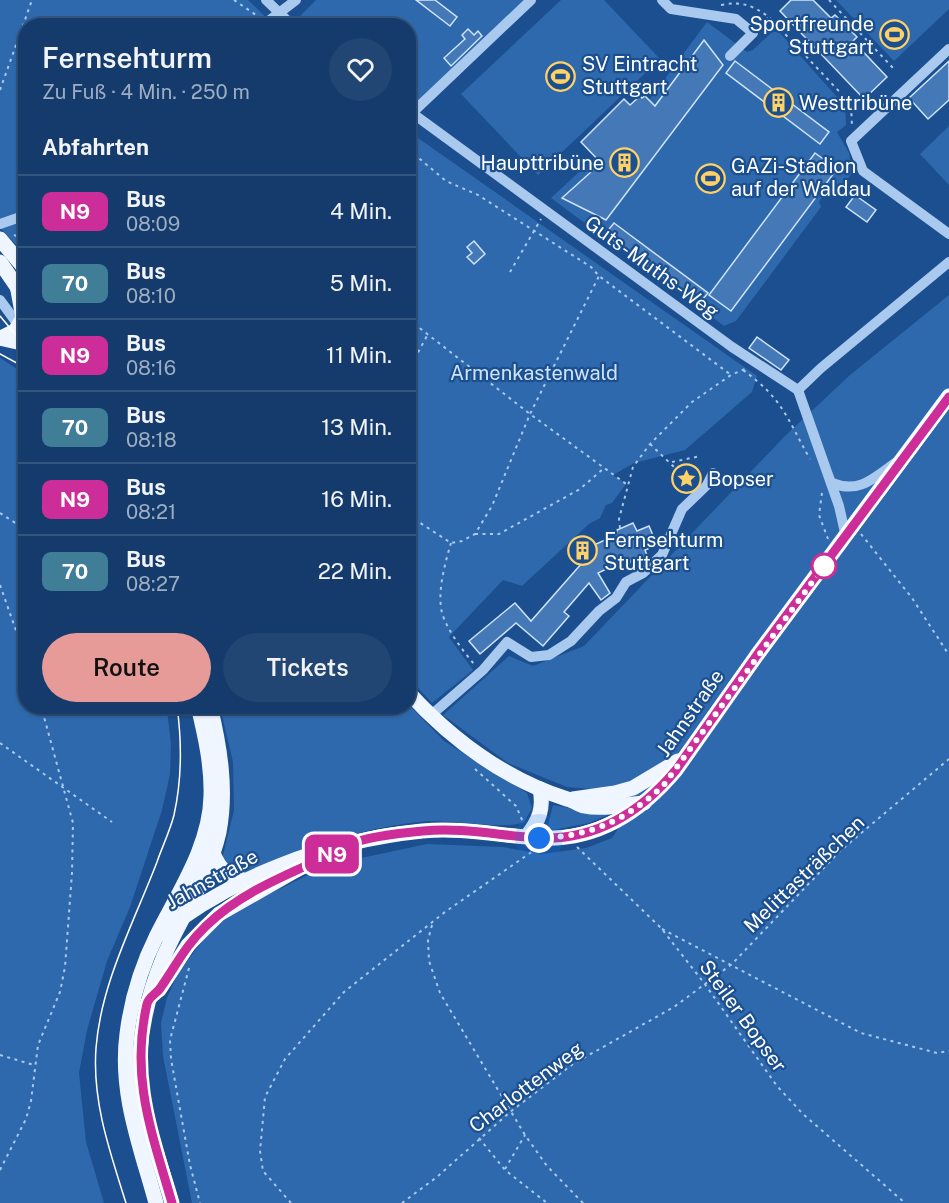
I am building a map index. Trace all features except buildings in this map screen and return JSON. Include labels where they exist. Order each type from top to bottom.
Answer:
[{"type":"main road","points":[[0,239],[18,260]]},
{"type":"main road","points":[[0,262],[17,285],[18,290]]},
{"type":"main road","points":[[1,338],[18,329]]},
{"type":"main road","points":[[1,338],[18,342]]},
{"type":"main road","name":"Jahnstraße","points":[[156,1203],[132,1119],[125,1060],[127,1031],[136,990],[156,937],[186,913],[247,881],[329,847],[424,831],[451,830],[533,837],[567,837],[589,832],[618,821],[663,786],[949,396]]},
{"type":"main road","points":[[416,701],[430,716],[465,745],[501,769],[540,789],[584,806],[644,803]]},
{"type":"main road","points":[[156,937],[193,864],[205,833],[211,797],[208,756],[200,714]]},
{"type":"main road","points":[[172,1203],[153,1142],[141,1086],[140,1052],[148,1000],[164,956],[213,853],[224,799],[220,754],[212,714]]},
{"type":"main road","points":[[570,799],[633,788],[685,757]]},
{"type":"main road","points":[[533,837],[542,808],[540,789]]},
{"type":"main road","name":"Jahnstraße","points":[[148,1000],[161,989],[172,966],[188,945],[219,914],[272,881],[348,845]]},
{"type":"main road","points":[[213,853],[220,868],[230,877],[247,881]]},
{"type":"street","points":[[266,0],[284,18]]},
{"type":"street","points":[[273,18],[296,0]]},
{"type":"street","points":[[416,106],[531,0]]},
{"type":"street","points":[[662,0],[671,9],[736,19],[753,33],[730,56]]},
{"type":"street","points":[[949,49],[851,141],[863,171],[949,234]]},
{"type":"street","name":"Guts-Muths-Weg","points":[[416,116],[732,347],[798,390]]},
{"type":"street","points":[[0,224],[18,218]]},
{"type":"street","points":[[850,532],[827,486],[798,390],[821,368],[949,262]]},
{"type":"street","points":[[0,300],[4,309],[18,323]]},
{"type":"street","points":[[827,486],[855,488],[867,483],[904,456]]},
{"type":"street","points":[[430,716],[481,672],[507,642],[531,657],[549,655],[571,641],[599,611],[616,598],[626,582],[654,565],[662,555],[682,509],[707,484],[713,472]]},
{"type":"path","points":[[26,18],[32,0]]},
{"type":"path","points":[[234,0],[256,18]]},
{"type":"path","points":[[829,0],[893,68],[897,68]]},
{"type":"path","points":[[715,7],[738,2],[753,6],[769,17],[851,104],[851,141]]},
{"type":"path","points":[[761,24],[769,17]]},
{"type":"path","points":[[0,90],[18,39]]},
{"type":"path","points":[[416,156],[446,181],[478,195],[591,267],[599,276],[731,375]]},
{"type":"path","points":[[510,272],[546,211]]},
{"type":"path","points":[[475,534],[492,506],[530,414],[599,276]]},
{"type":"path","points":[[416,325],[603,470],[628,486]]},
{"type":"path","points":[[416,355],[428,334]]},
{"type":"path","points":[[620,528],[619,519],[633,468],[650,444],[692,402],[731,375],[743,370],[771,393],[786,411],[812,462]]},
{"type":"path","points":[[650,444],[674,466]]},
{"type":"path","points":[[671,463],[701,456]]},
{"type":"path","points":[[416,521],[451,543],[462,541],[475,534],[498,534],[580,489],[603,470]]},
{"type":"path","points":[[827,486],[819,515],[822,528],[834,552]]},
{"type":"path","points":[[0,513],[18,525]]},
{"type":"path","points":[[850,532],[912,598],[926,624],[949,655]]},
{"type":"path","points":[[451,543],[442,590],[442,613],[458,645],[481,672]]},
{"type":"path","points":[[0,585],[18,636]]},
{"type":"path","points":[[0,1170],[26,1119],[31,1101],[38,1045],[60,992],[65,967],[73,831],[43,714]]},
{"type":"path","points":[[0,744],[112,822]]},
{"type":"path","name":"Melittasträßchen","points":[[704,983],[732,964],[840,851],[949,759]]},
{"type":"path","points":[[291,1203],[263,1171],[260,1151],[265,1097],[285,1059],[344,992],[433,922],[532,852],[533,837],[516,806],[472,766]]},
{"type":"path","name":"Steiler Bopser","points":[[567,837],[661,928],[704,983],[777,1086],[802,1114],[905,1203]]},
{"type":"path","points":[[433,922],[428,940],[429,961],[440,993],[525,1135],[547,1166],[583,1203]]},
{"type":"path","points":[[661,928],[861,1033],[937,1053],[949,1052]]},
{"type":"path","points":[[190,961],[171,1040],[171,1059],[188,1155],[201,1203]]},
{"type":"path","name":"Charlottenweg","points":[[402,1203],[437,1177],[510,1112],[573,1064],[674,1007],[704,983]]},
{"type":"path","points":[[0,1055],[34,1065]]},
{"type":"path","points":[[505,1170],[525,1135]]},
{"type":"path","points":[[479,1138],[505,1170],[547,1203]]},
{"type":"green space","points":[[0,0],[248,0],[267,18],[18,18],[18,247],[0,228]]},
{"type":"green space","points":[[316,0],[527,0],[416,103],[416,18],[302,18],[301,15]]},
{"type":"green space","name":"SV Eintracht Stuttgart","points":[[561,0],[604,0],[660,59],[538,175],[461,94]]},
{"type":"green space","name":"Sportfreunde Stuttgart","points":[[836,0],[949,0],[949,9],[894,61]]},
{"type":"green space","name":"GAZi-Stadion auf der Waldau","points":[[707,22],[747,52],[753,50],[772,32],[779,32],[845,106],[846,125],[837,132],[849,153],[852,173],[837,192],[825,194],[819,202],[821,207],[736,321],[724,326],[551,198],[632,123]]},
{"type":"green space","points":[[949,126],[949,185],[920,154]]},
{"type":"green space","name":"Armenkastenwald","points":[[416,137],[757,376],[752,392],[685,450],[634,463],[613,475],[626,484],[612,503],[606,505],[600,518],[589,524],[522,586],[503,580],[449,637],[473,670],[432,703],[416,686]]},
{"type":"green space","points":[[949,295],[949,1203],[192,1203],[163,1056],[161,1023],[167,998],[178,973],[219,919],[328,865],[427,844],[503,847],[542,854],[586,848],[612,838],[636,801],[605,790],[567,787],[508,763],[443,715],[509,656],[533,666],[584,646],[785,436],[850,375]]},
{"type":"green space","points":[[0,358],[18,370],[18,714],[167,714],[171,744],[170,774],[162,810],[130,907],[107,961],[87,1030],[79,1073],[86,1142],[104,1203],[0,1203]]},
{"type":"green space","points":[[416,712],[444,741],[527,793],[532,808],[524,822],[516,824],[492,825],[428,821],[372,830],[319,845],[216,884],[234,810],[233,762],[222,714]]},
{"type":"green space","points":[[553,805],[581,810],[620,810],[589,823],[553,830],[548,825]]},
{"type":"tram line","points":[[0,316],[18,337]]},
{"type":"tram line","points":[[0,354],[18,364]]},
{"type":"tram line","points":[[126,1203],[108,1146],[100,1107],[95,1068],[96,1048],[99,1024],[111,976],[174,815],[179,788],[180,734],[178,714]]},
{"type":"bus line","name":"N9","points":[[172,1203],[153,1142],[142,1096],[140,1074],[142,1031],[148,1000],[161,989],[172,966],[205,927],[219,914],[272,881],[348,845],[365,840],[424,831],[451,830],[539,838],[567,837],[589,832],[618,821],[632,812],[663,786],[676,770],[757,655],[949,397]]},
{"type":"place","name":"Sportfreunde Stuttgart","points":[[895,35]]},
{"type":"place","name":"SV Eintracht Stuttgart","points":[[561,76]]},
{"type":"place","name":"Westtribüne","points":[[778,103]]},
{"type":"place","name":"Haupttribüne","points":[[625,163]]},
{"type":"place","name":"GAZi-Stadion auf der Waldau","points":[[710,178]]},
{"type":"place","name":"Bopser","points":[[687,479]]},
{"type":"place","name":"Fernsehturm Stuttgart","points":[[583,551]]},
{"type":"route","points":[[539,838],[567,837],[589,832],[618,821],[663,786],[824,566]]}]
